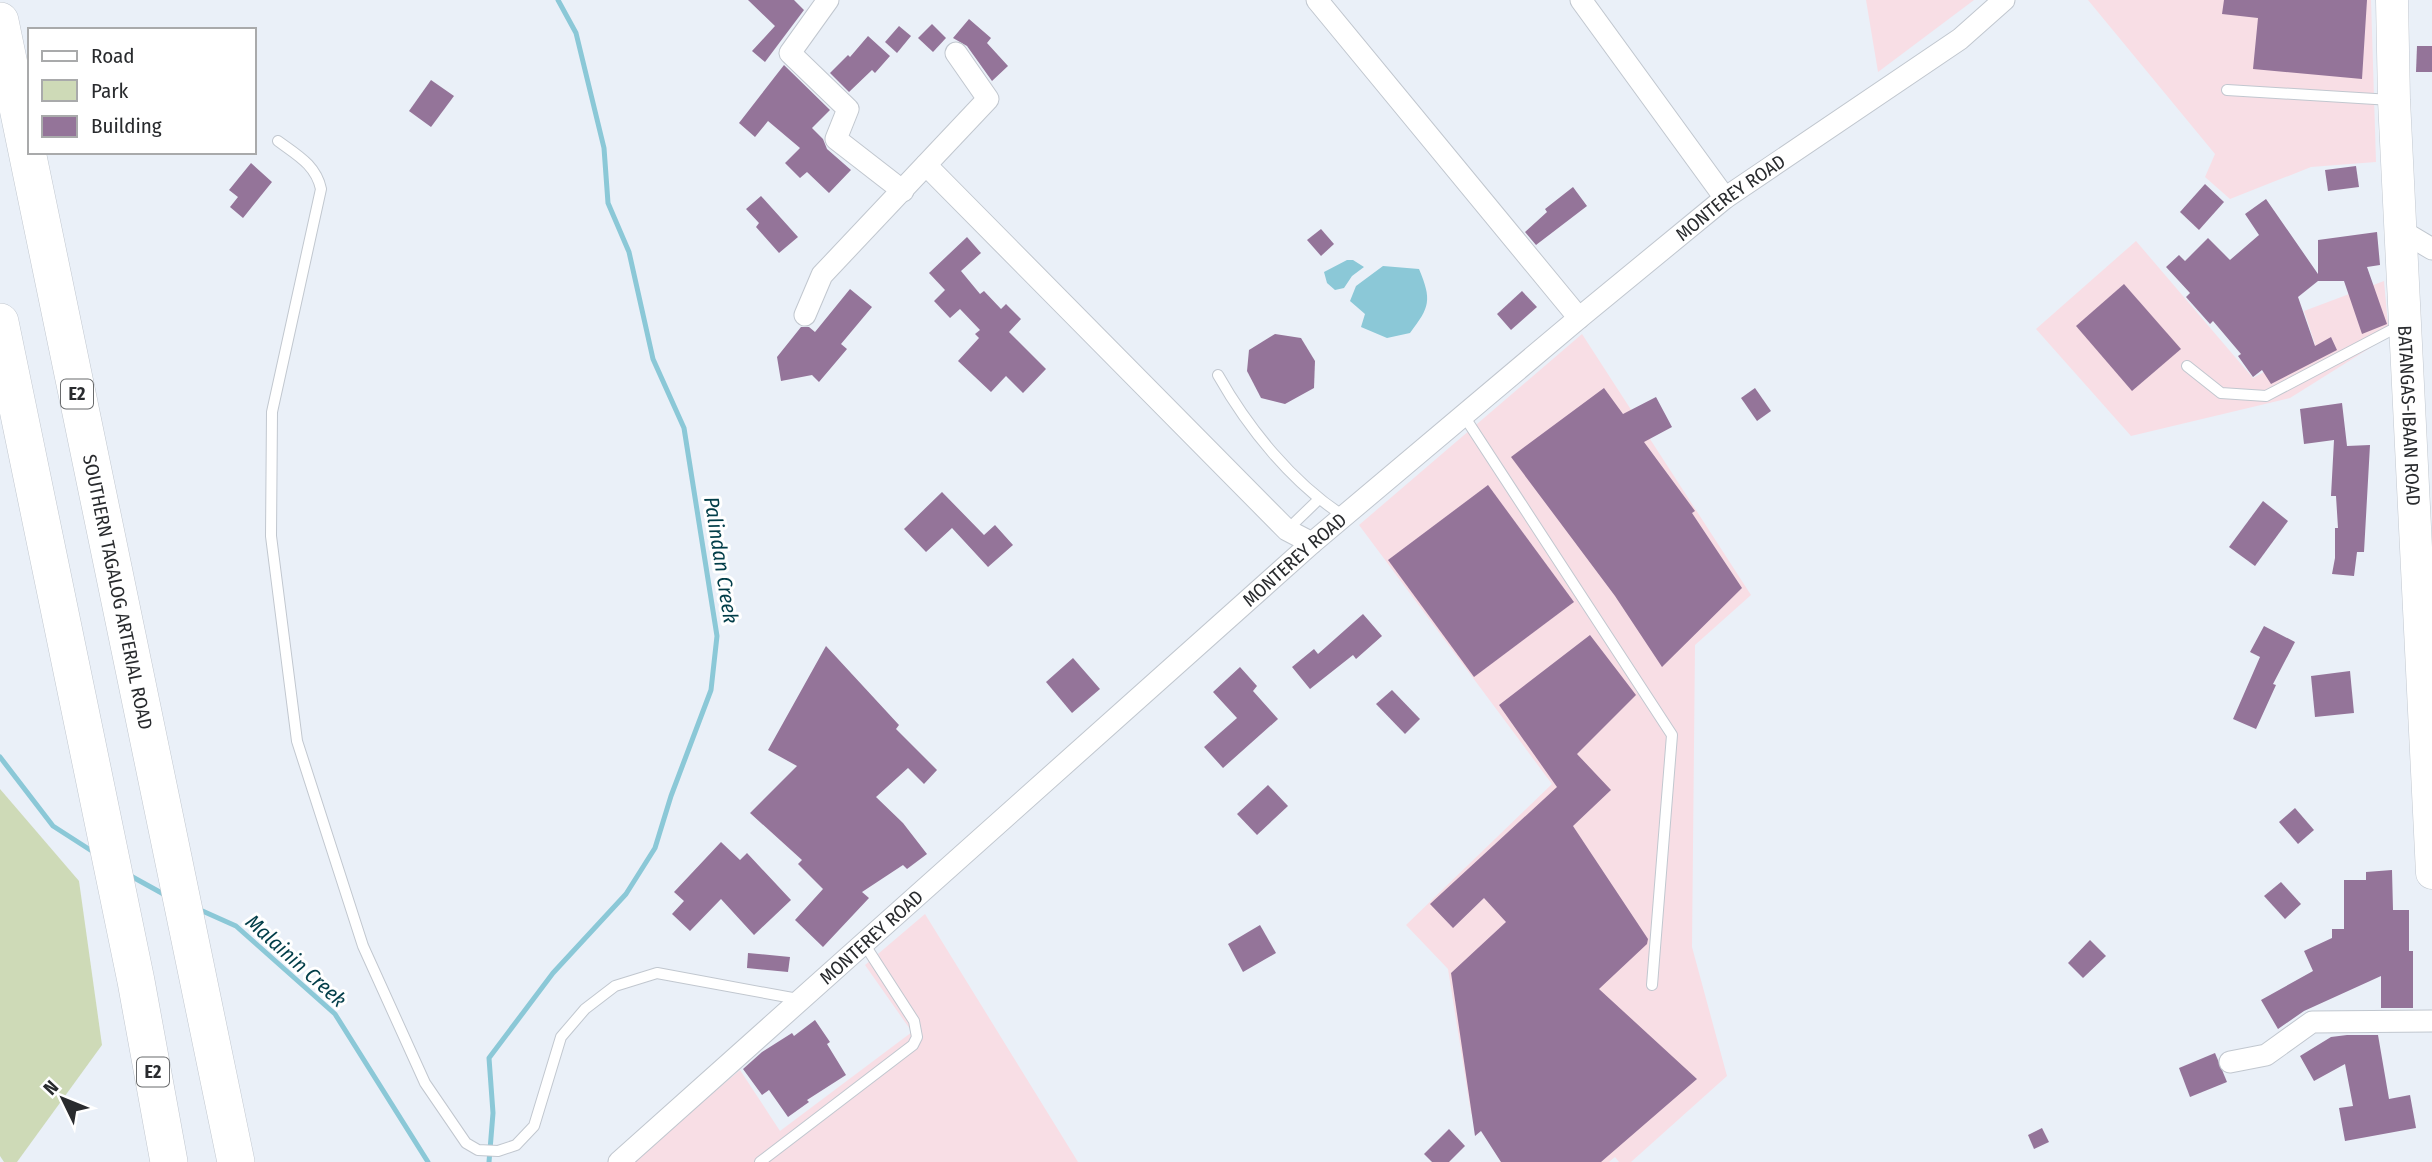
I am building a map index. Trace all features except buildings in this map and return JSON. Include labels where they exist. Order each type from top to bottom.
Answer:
[{"type":"highway","name":"SOUTHERN TAGALOG ARTERIAL ROAD","points":[[0,21],[236,1162]]},
{"type":"highway","name":"E2","points":[[0,322],[136,981],[169,1162]]},
{"type":"main road","name":"BATANGAS-IBAAN ROAD","points":[[2392,0],[2394,100],[2426,661],[2432,873]]},
{"type":"street","points":[[828,0],[790,53],[848,109],[836,139],[903,191]]},
{"type":"street","points":[[1317,0],[1579,318]]},
{"type":"street","points":[[1581,0],[1725,198]]},
{"type":"street","name":"MONTEREY ROAD","points":[[619,1162],[798,999],[1312,543],[1579,318],[1725,198],[1960,39],[2004,0]]},
{"type":"street","points":[[805,315],[822,275],[988,99],[956,52]]},
{"type":"street","points":[[926,165],[1287,530],[1312,543]]},
{"type":"street","points":[[2402,231],[2432,249]]},
{"type":"street","points":[[2230,1062],[2266,1055],[2312,1022],[2432,1021]]},
{"type":"lane","points":[[2227,90],[2394,100]]},
{"type":"lane","points":[[278,141],[311,165],[318,176],[321,189],[272,412],[271,536],[297,741],[363,946],[425,1083],[466,1143],[478,1150],[498,1151],[516,1145],[534,1126],[561,1037],[585,1009],[615,986],[657,973],[798,999]]},
{"type":"lane","points":[[2187,366],[2221,393],[2266,396],[2407,322]]},
{"type":"lane","points":[[1218,375],[1240,414],[1318,500],[1345,517]]},
{"type":"lane","points":[[1464,416],[1672,734],[1652,985]]},
{"type":"lane","points":[[1287,530],[1318,500]]},
{"type":"lane","points":[[760,1162],[914,1045],[917,1037],[914,1021],[863,942]]},
{"type":"shaded area","points":[[1866,0],[1974,0],[1878,72]]},
{"type":"shaded area","points":[[2088,0],[2371,0],[2376,162],[2311,167],[2230,199],[2205,177],[2215,154]]},
{"type":"shaded area","points":[[2136,241],[2253,378],[2315,344],[2304,311],[2384,281],[2389,336],[2290,398],[2131,436],[2036,329]]},
{"type":"shaded area","points":[[1582,334],[1751,595],[1695,645],[1692,947],[1727,1076],[1631,1162],[1619,1162],[1615,1157],[1609,1162],[1501,1162],[1471,1113],[1448,969],[1406,925],[1552,784],[1359,525]]},
{"type":"shaded area","points":[[925,914],[1078,1162],[631,1162],[740,1070],[780,1131],[912,1032],[865,965]]},
{"type":"green space","points":[[0,789],[79,881],[102,1045],[17,1162],[4,1162],[0,1156]]},
{"type":"water","points":[[1347,260],[1353,260],[1364,267],[1352,276],[1344,288],[1335,290],[1327,283],[1324,272]]},
{"type":"water","points":[[1383,266],[1419,269],[1426,288],[1427,303],[1410,333],[1387,338],[1361,327],[1365,314],[1350,301],[1356,286]]},
{"type":"waterway","name":"Palindan Creek","points":[[489,1162],[493,1113],[489,1058],[553,973],[626,894],[655,848],[671,796],[711,690],[717,636],[684,428],[653,359],[629,252],[608,203],[604,148],[576,33],[558,0]]},
{"type":"waterway","name":"Malainin Creek","points":[[0,757],[53,826],[95,853]]},
{"type":"waterway","name":"Malainin Creek","points":[[129,875],[167,896]]},
{"type":"waterway","name":"Malainin Creek","points":[[198,909],[236,926],[335,1014],[428,1162]]}]
